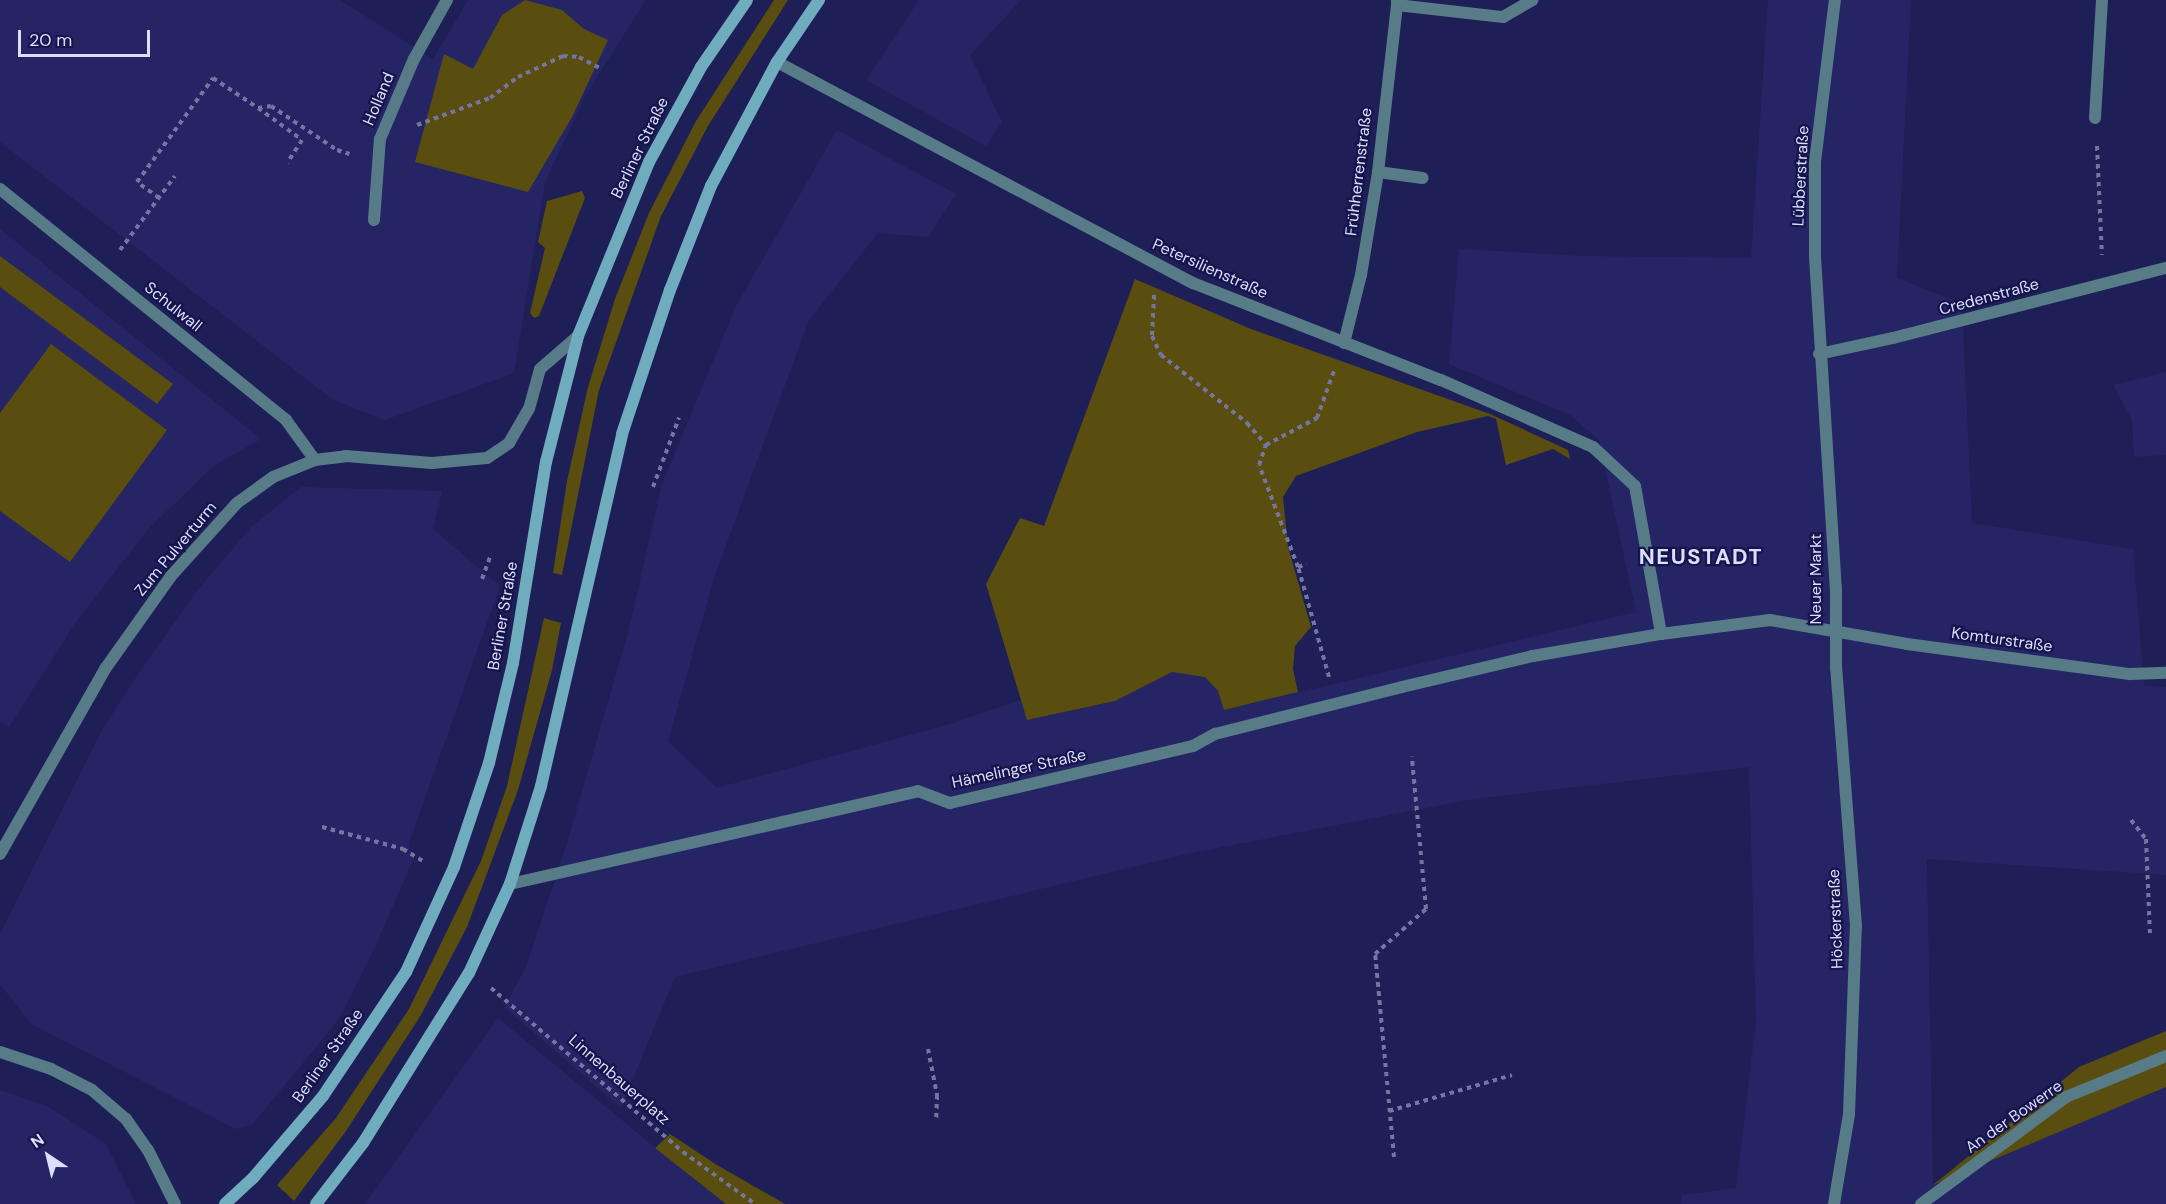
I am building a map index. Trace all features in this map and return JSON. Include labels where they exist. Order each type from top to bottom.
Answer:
[{"type":"main road","name":"Berliner Straße","points":[[225,1204],[253,1178],[323,1096],[406,972],[454,867],[492,752],[513,663],[546,462],[578,336],[649,162],[701,67],[747,0]]},
{"type":"main road","points":[[316,1204],[363,1143],[469,973],[510,884],[541,786],[606,500],[633,399],[711,186],[777,62],[819,0]]},
{"type":"street","name":"Holland","points":[[374,220],[380,139],[414,59],[447,0]]},
{"type":"street","name":"Frühherrenstraße","points":[[1344,343],[1361,275],[1378,172],[1397,2],[1503,17],[1532,0]]},
{"type":"street","name":"Lübberstraße","points":[[1819,354],[1815,162],[1835,0]]},
{"type":"street","points":[[2095,118],[2102,0]]},
{"type":"street","name":"Petersilienstraße","points":[[777,62],[1155,264],[1245,305],[1442,380],[1593,447],[1635,486],[1661,634]]},
{"type":"street","points":[[1378,172],[1423,178]]},
{"type":"street","name":"Schulwall","points":[[0,189],[286,420],[315,460]]},
{"type":"street","name":"Credenstraße","points":[[1819,354],[1893,338],[2104,282],[2166,268]]},
{"type":"street","name":"Zum Pulverturm","points":[[0,854],[105,669],[210,529],[273,477],[315,460],[346,456],[432,463],[487,458],[509,443],[529,409],[540,369],[578,336]]},
{"type":"street","name":"Neuer Markt","points":[[1533,656],[1661,634],[1770,620],[1834,631],[1830,492],[1819,354]]},
{"type":"street","name":"Komturstraße","points":[[1834,631],[1907,644],[2130,674],[2166,673]]},
{"type":"street","name":"Höckerstraße","points":[[1834,631],[1856,926],[1849,1114],[1834,1204]]},
{"type":"street","name":"Hämelinger Straße","points":[[510,884],[918,791],[950,802],[1193,746],[1215,734],[1533,656]]},
{"type":"street","points":[[0,1052],[51,1069],[100,1097],[126,1119],[148,1149],[175,1204]]},
{"type":"street","name":"An der Bowerre","points":[[1921,1204],[2066,1097],[2166,1056]]},
{"type":"path","points":[[258,108],[271,106],[337,150],[356,156],[380,139],[490,98],[518,77],[563,56],[579,57],[602,69]]},
{"type":"path","points":[[159,198],[137,182],[213,78],[302,140],[287,163]]},
{"type":"path","points":[[2095,118],[2104,282]]},
{"type":"path","points":[[103,273],[175,176]]},
{"type":"path","points":[[1155,264],[1152,336],[1161,355],[1247,423],[1266,445]]},
{"type":"path","points":[[1334,704],[1298,567],[1259,465],[1266,445],[1317,418],[1344,343]]},
{"type":"path","points":[[652,487],[679,418]]},
{"type":"path","points":[[482,579],[490,554]]},
{"type":"path","points":[[1298,567],[1307,564]]},
{"type":"path","points":[[1394,1157],[1375,954],[1426,909],[1412,757]]},
{"type":"path","points":[[2131,820],[2146,839],[2150,936]]},
{"type":"path","points":[[322,828],[403,849],[425,862]]},
{"type":"path","name":"Linnenbauerplatz","points":[[469,973],[546,1032],[683,1152],[755,1204]]},
{"type":"path","points":[[928,1049],[937,1095],[936,1122]]},
{"type":"path","points":[[1389,1111],[1512,1075]]},
{"type":"shaded area","points":[[0,0],[340,0],[433,59],[468,0],[646,0],[586,94],[545,182],[514,373],[385,420],[332,399],[0,142]]},
{"type":"shaded area","points":[[525,0],[562,10],[584,29],[608,40],[572,117],[528,192],[415,162],[444,54],[473,69],[502,15]]},
{"type":"shaded area","points":[[774,0],[788,0],[708,126],[661,216],[599,390],[562,575],[553,573],[567,481],[588,387],[615,299],[649,213],[696,121]]},
{"type":"shaded area","points":[[919,0],[1021,0],[970,55],[1002,122],[986,146],[866,80]]},
{"type":"shaded area","points":[[1768,0],[1911,0],[1897,278],[1962,304],[1972,523],[2133,549],[2144,686],[2166,687],[2166,875],[1927,859],[1933,1184],[2166,1087],[2166,1204],[1681,1204],[1682,1195],[1736,1188],[1756,1021],[1749,767],[1473,799],[1191,853],[675,977],[621,1108],[504,1007],[526,967],[567,843],[628,633],[662,484],[736,306],[837,130],[956,194],[928,237],[878,233],[809,320],[715,575],[668,741],[717,788],[950,724],[1021,700],[1028,720],[1115,701],[1172,672],[1205,677],[1218,691],[1225,710],[1636,612],[1599,440],[1570,415],[1449,364],[1459,249],[1582,256],[1751,258]]},
{"type":"shaded area","points":[[582,191],[585,198],[539,316],[534,318],[530,313],[545,248],[538,242],[547,201]]},
{"type":"shaded area","points":[[0,229],[261,439],[215,465],[149,528],[76,622],[9,727],[0,721]]},
{"type":"shaded area","points":[[0,256],[173,384],[157,404],[0,287]]},
{"type":"shaded area","points":[[1135,279],[1251,329],[1490,414],[1568,450],[1570,459],[1553,449],[1506,465],[1496,419],[1488,416],[1417,432],[1296,476],[1283,497],[1288,547],[1311,627],[1295,646],[1293,669],[1298,692],[1224,710],[1218,691],[1205,677],[1172,672],[1115,701],[1027,720],[986,584],[1020,518],[1044,526]]},
{"type":"shaded area","points":[[51,344],[167,430],[70,562],[0,511],[0,413]]},
{"type":"shaded area","points":[[2166,372],[2166,455],[2134,457],[2132,420],[2113,385]]},
{"type":"shaded area","points":[[301,487],[442,491],[433,529],[500,586],[409,843],[413,860],[375,947],[339,1019],[252,1125],[236,1129],[31,1024],[0,984],[0,934],[101,732],[134,680],[196,592],[251,527]]},
{"type":"shaded area","points":[[544,618],[561,623],[552,670],[518,790],[467,927],[421,1015],[346,1131],[294,1201],[277,1185],[336,1118],[409,1009],[481,861],[507,786]]},
{"type":"shaded area","points":[[498,1018],[680,1168],[726,1204],[365,1204]]},
{"type":"shaded area","points":[[2166,1031],[2166,1087],[1933,1185],[2079,1067]]},
{"type":"shaded area","points":[[0,1090],[47,1106],[106,1144],[136,1204],[0,1204]]},
{"type":"shaded area","points":[[670,1134],[717,1165],[785,1204],[726,1204],[655,1148]]},
{"type":"district","name":"NEUSTADT","points":[[1701,557]]}]
